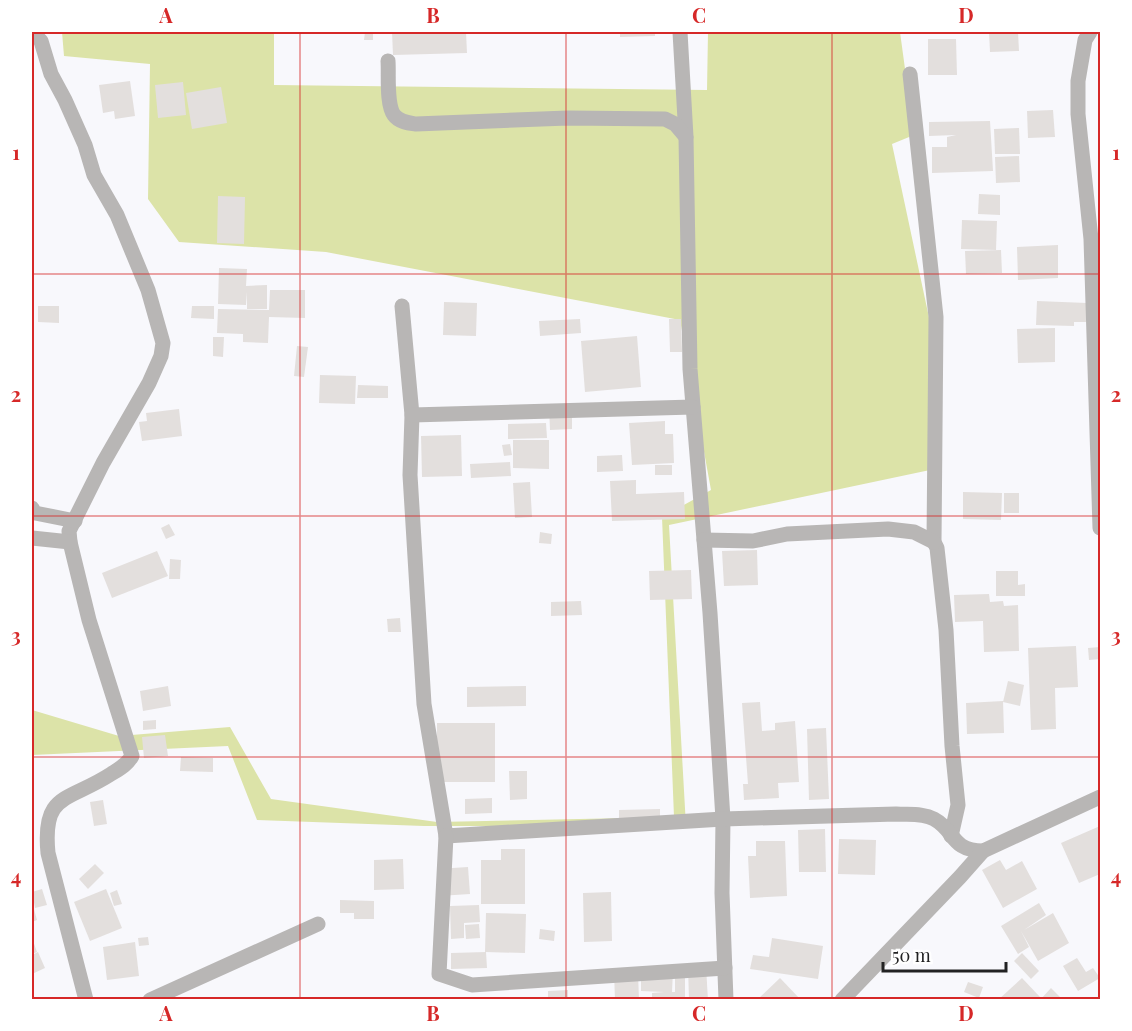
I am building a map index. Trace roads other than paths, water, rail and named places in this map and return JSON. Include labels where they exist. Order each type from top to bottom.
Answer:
[{"type":"street","points":[[32,32],[41,41],[51,74],[85,145],[94,175],[117,215],[148,290],[163,343],[149,383],[69,531],[89,620],[132,756],[128,763],[106,777],[56,804],[51,810],[46,831],[48,853],[86,999]]},
{"type":"street","points":[[680,32],[686,137],[690,369],[705,540],[723,819],[722,893],[726,999]]},
{"type":"street","points":[[1090,32],[1085,40],[1078,81],[1078,114],[1091,239],[1101,528]]},
{"type":"street","points":[[388,60],[390,104],[394,115],[403,122],[417,124],[568,118],[665,119],[675,124],[686,137]]},
{"type":"street","points":[[910,74],[936,318],[934,542],[937,548],[946,630],[952,746],[958,805],[951,836]]},
{"type":"street","points":[[402,306],[412,415],[410,475],[424,704],[446,836],[438,974],[472,985],[725,968]]},
{"type":"street","points":[[412,415],[693,406]]},
{"type":"street","points":[[32,508],[35,513],[75,521]]},
{"type":"street","points":[[705,540],[753,542],[787,534],[888,529],[914,532],[934,542]]},
{"type":"street","points":[[32,538],[70,542]]},
{"type":"street","points":[[842,999],[983,851],[1101,797]]},
{"type":"street","points":[[446,836],[723,819],[922,815],[943,825],[965,849],[983,851]]},
{"type":"street","points":[[150,999],[318,924]]}]
